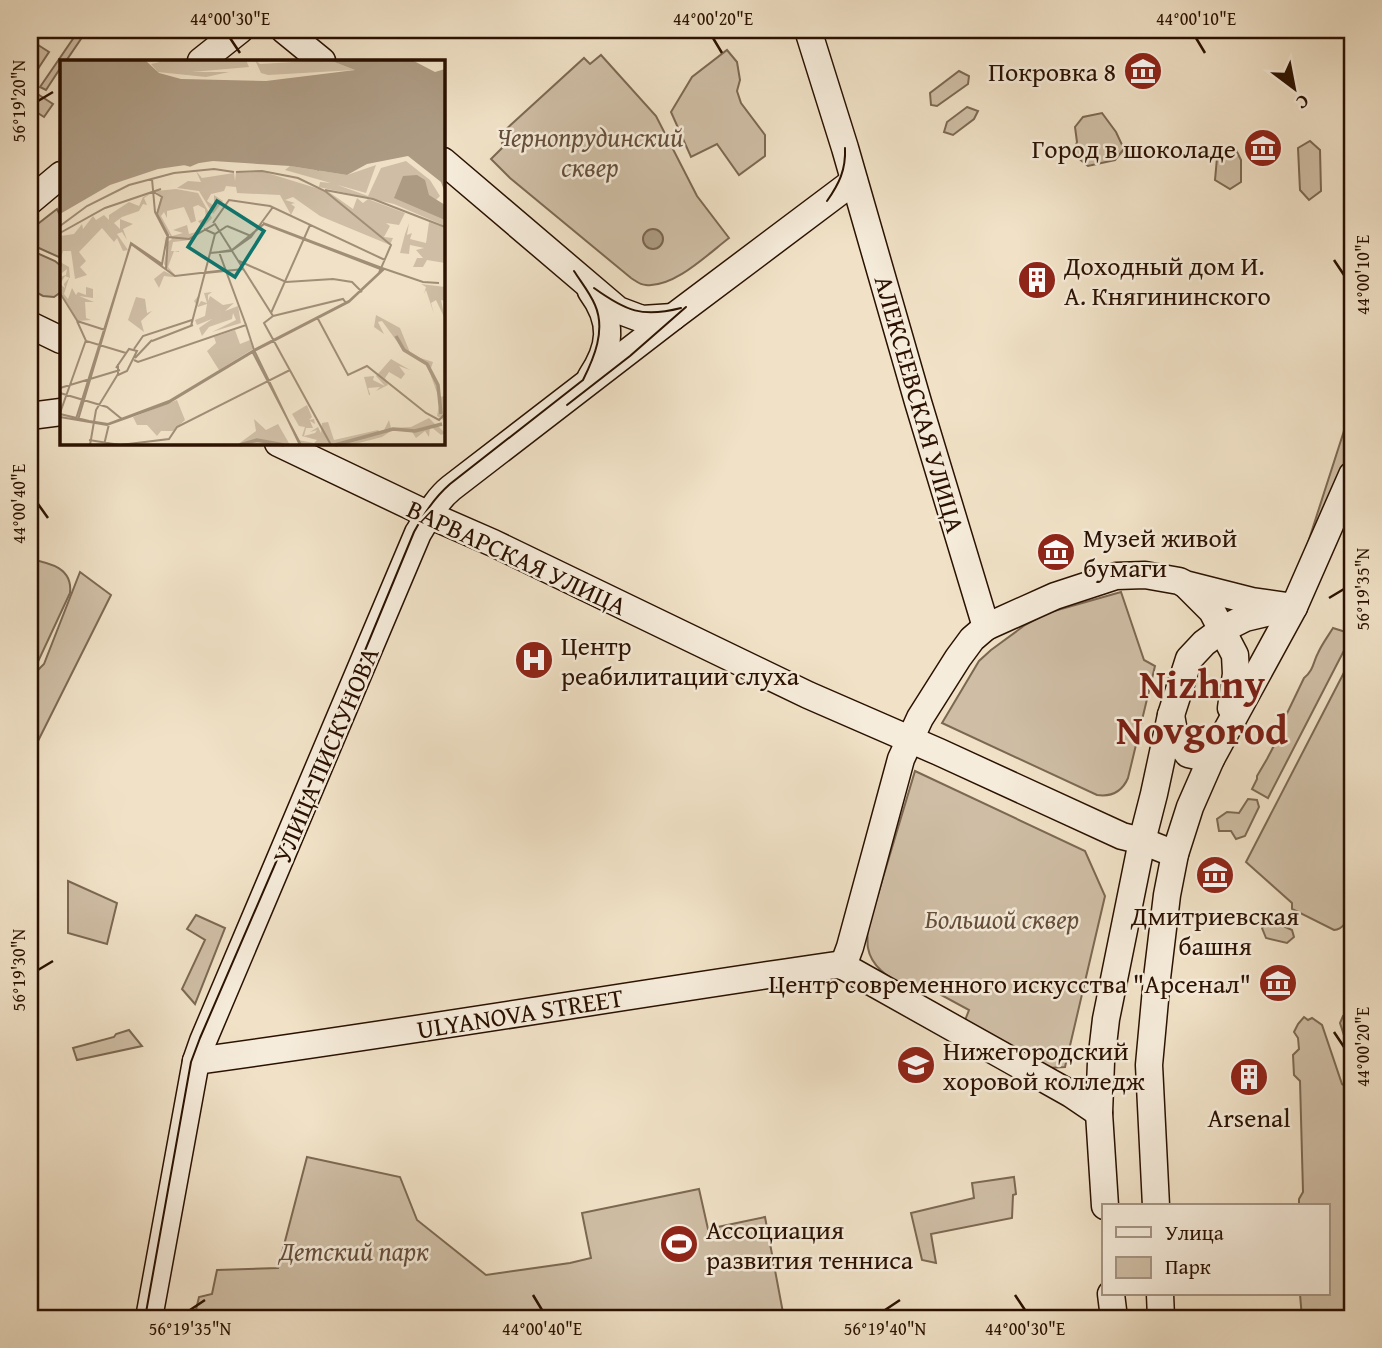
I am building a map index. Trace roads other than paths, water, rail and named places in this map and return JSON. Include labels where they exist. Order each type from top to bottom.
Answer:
[{"type":"street","points":[[202,60],[240,30]]},
{"type":"street","name":"АЛЕКСЕЕВСКАЯ УЛИЦА","points":[[808,30],[986,628]]},
{"type":"street","points":[[286,32],[321,60]]},
{"type":"street","points":[[444,162],[618,310],[642,319],[679,312]]},
{"type":"street","points":[[30,201],[60,176]]},
{"type":"street","name":"УЛИЦА ПИСКУНОВА","points":[[149,1318],[196,1061],[418,533],[429,515],[451,488],[854,181]]},
{"type":"street","points":[[586,385],[605,353],[608,340],[603,310],[588,283]]},
{"type":"street","points":[[30,325],[60,340]]},
{"type":"street","points":[[30,416],[60,412]]},
{"type":"street","name":"ВАРВАРСКАЯ УЛИЦА","points":[[280,444],[808,695],[1122,836],[1175,853]]},
{"type":"street","points":[[1156,1204],[1149,1065],[1167,895],[1175,853],[1189,807],[1211,759],[1294,607],[1352,475]]},
{"type":"street","points":[[1099,1113],[1071,1094],[843,966],[901,759],[920,718],[972,639],[986,628],[1055,596],[1116,576],[1145,575],[1179,581],[1252,601],[1294,607]]},
{"type":"street","points":[[1185,584],[1212,611],[1235,655],[1236,674],[1230,723]]},
{"type":"street","points":[[1105,1204],[1099,1113],[1106,1019],[1171,715],[1189,659],[1203,643],[1245,618],[1294,607]]},
{"type":"street","points":[[1189,659],[1208,658],[1220,667],[1227,681],[1230,723]]},
{"type":"street","points":[[1171,715],[1175,737],[1188,754],[1211,759]]},
{"type":"street","name":"ULYANOVA STREET","points":[[196,1061],[843,966]]},
{"type":"street","points":[[1111,1296],[1114,1318]]},
{"type":"street","points":[[1160,1296],[1161,1318]]},
{"type":"tram line","points":[[286,30],[288,34]]},
{"type":"tram line","points":[[827,201],[841,176],[845,148]]},
{"type":"tram line","points":[[145,1318],[191,1062],[200,1038],[418,525],[434,501],[450,484],[583,380],[595,353],[599,324],[593,301],[574,271]]},
{"type":"tram line","points":[[594,288],[635,310],[655,312],[681,308]]},
{"type":"tram line","points":[[567,405],[630,356],[686,307]]},
{"type":"place","name":"Покровка 8","points":[[1143,71]]},
{"type":"place","name":"Город в шоколаде","points":[[1263,148]]},
{"type":"place","name":"Доходный дом И. А. Княгининского","points":[[1037,280]]},
{"type":"place","name":"Музей живой бумаги","points":[[1056,552]]},
{"type":"place","name":"Центр реабилитации слуха","points":[[534,660]]},
{"type":"place","name":"Дмитриевская башня","points":[[1215,875]]},
{"type":"place","name":"Центр современного искусства \"Арсенал\"","points":[[1278,983]]},
{"type":"place","name":"Нижегородский хоровой колледж","points":[[916,1065]]},
{"type":"place","name":"Arsenal","points":[[1249,1077]]},
{"type":"place","name":"Ассоциация развития тенниса","points":[[679,1244]]},
{"type":"district","name":"Nizhny Novgorod","points":[[1202,706]]},
{"type":"park label","name":"Чернопрудинский сквер","points":[[590,151]]},
{"type":"park label","name":"Большой сквер","points":[[1002,918]]},
{"type":"park label","name":"Детский парк","points":[[354,1250]]}]
